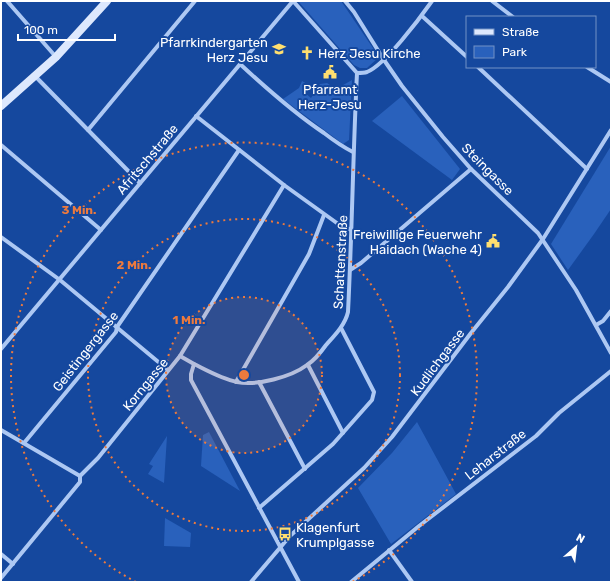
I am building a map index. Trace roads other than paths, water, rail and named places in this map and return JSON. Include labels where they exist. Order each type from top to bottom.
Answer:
[{"type":"street","points":[[7,1],[56,57]]},
{"type":"street","points":[[1,106],[56,57],[107,1]]},
{"type":"street","points":[[88,130],[195,1]]},
{"type":"street","points":[[293,1],[357,73],[367,72],[384,60],[422,16],[432,1]]},
{"type":"street","name":"Afritschstraße","points":[[1,349],[293,1]]},
{"type":"street","name":"Steingasse","points":[[345,1],[354,12],[384,60],[424,114],[471,169],[543,239],[576,290],[611,353]]},
{"type":"street","points":[[492,1],[512,16]]},
{"type":"street","points":[[422,16],[466,56]]},
{"type":"street","points":[[240,64],[281,101],[309,123],[353,152]]},
{"type":"street","points":[[479,68],[587,169]]},
{"type":"street","points":[[589,68],[611,82]]},
{"type":"street","name":"Schattenstraße","points":[[180,356],[216,375],[236,382],[259,382],[282,377],[308,365],[319,354],[347,318],[352,230],[353,152],[357,73]]},
{"type":"street","points":[[35,76],[140,183]]},
{"type":"street","points":[[196,116],[324,215],[341,226],[352,230]]},
{"type":"street","name":"Kudlichgasse","points":[[251,582],[280,546],[364,468],[392,437],[543,239],[611,130]]},
{"type":"street","points":[[1,145],[101,230]]},
{"type":"street","name":"Geistingergasse","points":[[24,443],[116,332],[117,328],[239,150]]},
{"type":"street","points":[[350,270],[361,263],[471,169]]},
{"type":"street","name":"Korngasse","points":[[1,578],[80,482],[80,476],[98,458],[180,356],[284,185]]},
{"type":"street","points":[[236,382],[309,254],[324,215]]},
{"type":"street","points":[[1,237],[60,280],[168,370]]},
{"type":"street","points":[[596,325],[603,321],[611,311]]},
{"type":"street","points":[[259,508],[305,469],[343,433],[372,400],[374,392],[340,328]]},
{"type":"street","points":[[194,364],[191,380],[299,582]]},
{"type":"street","points":[[308,365],[343,433]]},
{"type":"street","name":"Leharstraße","points":[[351,582],[389,550],[536,436],[559,413],[611,372]]},
{"type":"street","points":[[259,382],[305,469]]},
{"type":"street","points":[[1,430],[80,476]]},
{"type":"street","points":[[389,550],[412,582]]},
{"type":"street","points":[[1,554],[12,564]]},
{"type":"place","name":"Pfarrkindergarten Herz Jesu","points":[[279,49]]},
{"type":"place","name":"Herz Jesu Kirche","points":[[307,53]]},
{"type":"place","name":"Pfarramt Herz-Jesu","points":[[330,72]]},
{"type":"place","name":"Freiwillige Feuerwehr Haidach (Wache 4)","points":[[493,241]]},
{"type":"place","name":"Klagenfurt Krumplgasse","points":[[285,534]]}]
